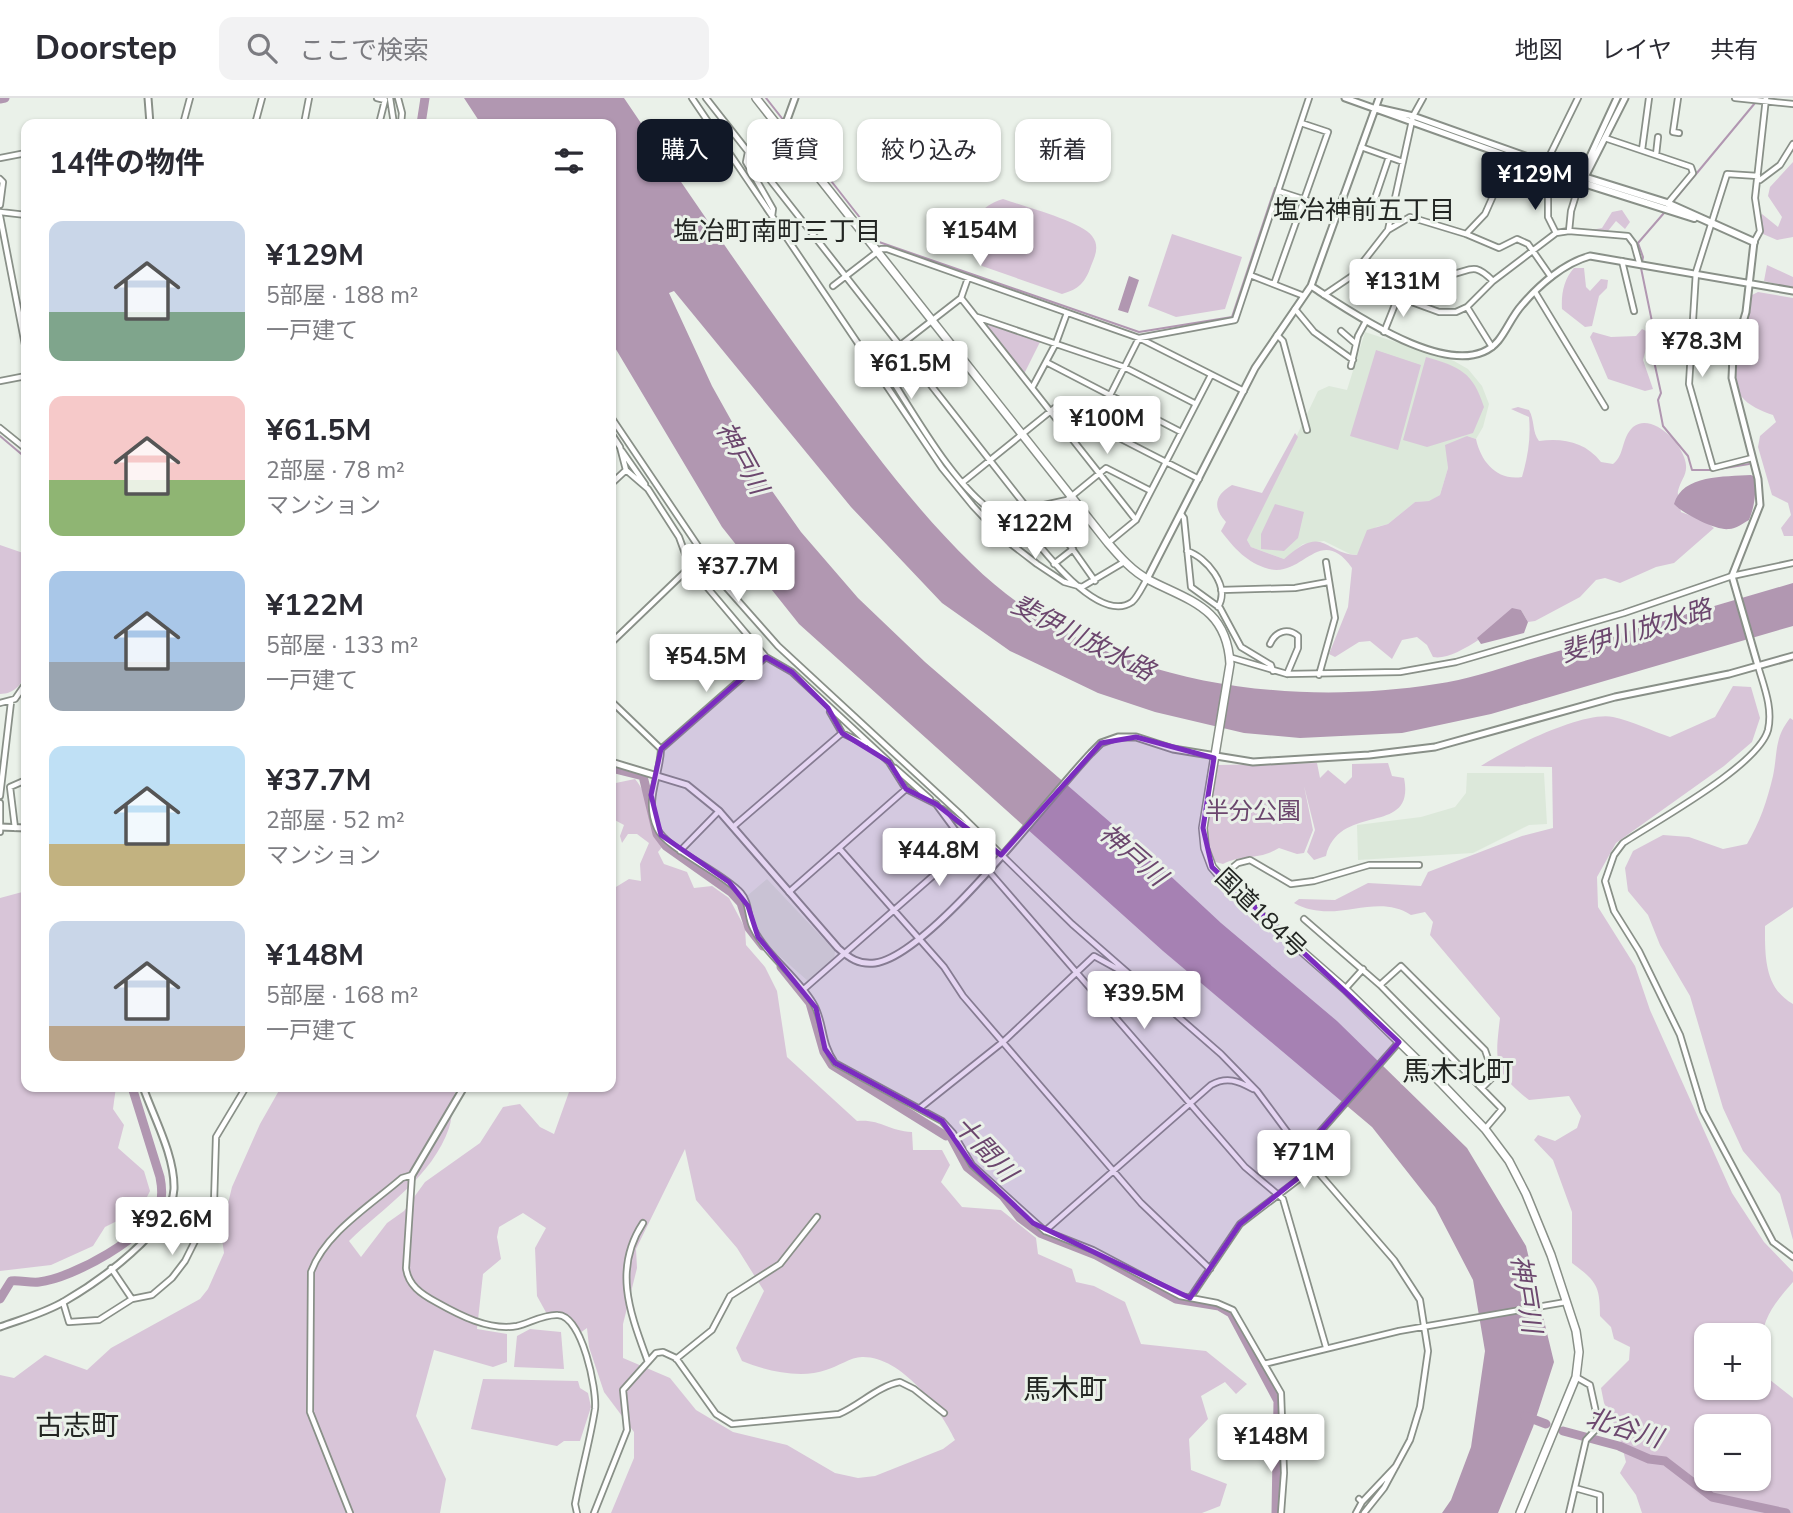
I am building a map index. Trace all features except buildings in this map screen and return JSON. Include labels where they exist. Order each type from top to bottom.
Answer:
[{"type":"highway","points":[[756,98],[773,119]]},
{"type":"highway","points":[[822,182],[1124,562],[1147,579],[1202,605],[1224,635],[1229,661]]},
{"type":"highway","name":"国道184号","points":[[1229,661],[1203,839],[1212,867],[1278,932],[1345,989],[1397,1044],[1485,1129],[1509,1161],[1526,1194],[1578,1341],[1576,1377],[1520,1513]]},
{"type":"main road","points":[[1582,178],[1667,203],[1755,242]]},
{"type":"main road","points":[[1582,178],[1662,210],[1712,223]]},
{"type":"street","points":[[148,98],[150,119]]},
{"type":"street","points":[[184,119],[190,98]]},
{"type":"street","points":[[257,119],[262,98]]},
{"type":"street","points":[[305,119],[309,98]]},
{"type":"street","points":[[377,98],[387,99]]},
{"type":"street","points":[[398,98],[400,119]]},
{"type":"street","points":[[692,98],[950,478],[1002,537],[1064,582],[1109,605],[1120,607],[1133,601],[1147,579],[1244,391],[1276,334],[1311,286],[1378,98]]},
{"type":"street","points":[[706,98],[747,151]]},
{"type":"street","points":[[787,119],[795,98]]},
{"type":"street","points":[[1139,338],[1236,320],[1309,98]]},
{"type":"street","points":[[1345,98],[1375,108],[1388,108],[1412,120],[1582,178]]},
{"type":"street","points":[[1388,230],[1412,120],[1423,98]]},
{"type":"street","points":[[1466,234],[1485,214],[1497,187],[1516,190],[1539,177],[1578,98]]},
{"type":"street","points":[[1569,231],[1571,211],[1582,178],[1618,98]]},
{"type":"street","points":[[1582,178],[1625,98]]},
{"type":"street","points":[[1642,150],[1649,98]]},
{"type":"street","points":[[1678,98],[1673,132],[1679,133]]},
{"type":"street","points":[[1735,98],[1793,104]]},
{"type":"street","points":[[381,119],[387,99]]},
{"type":"street","points":[[387,99],[393,119]]},
{"type":"street","points":[[1766,100],[1757,184],[1756,210],[1760,231],[1755,242],[1732,378],[1758,479],[1760,505],[1732,576],[1770,715],[1763,743],[1744,763],[1623,843],[1614,855],[1605,881],[1614,911],[1639,951],[1680,1035],[1703,1111],[1773,1242],[1793,1257]]},
{"type":"street","points":[[1274,284],[1328,132],[1301,123]]},
{"type":"street","points":[[1656,155],[1658,137]]},
{"type":"street","points":[[1605,138],[1693,170],[1662,210]]},
{"type":"street","points":[[1757,184],[1780,165],[1793,144]]},
{"type":"street","points":[[1361,148],[1404,162]]},
{"type":"street","points":[[0,158],[21,154]]},
{"type":"street","points":[[1278,191],[1349,214],[1370,212],[1389,157]]},
{"type":"street","points":[[1752,458],[1713,468],[1689,384],[1696,272],[1727,174],[1758,176]]},
{"type":"street","points":[[1539,177],[1548,185],[1548,217],[1556,233]]},
{"type":"street","points":[[0,179],[3,182],[0,205]]},
{"type":"street","points":[[757,182],[772,209],[772,216]]},
{"type":"street","points":[[771,182],[1028,509]]},
{"type":"street","points":[[21,215],[0,214],[21,324]]},
{"type":"street","points":[[1324,295],[1352,276],[1388,230],[1410,217],[1466,234],[1492,247],[1499,248],[1517,239],[1532,249],[1551,278]]},
{"type":"street","points":[[1398,297],[1439,312],[1456,312],[1467,307],[1532,249],[1556,233],[1569,231],[1628,236],[1639,256],[1639,262]]},
{"type":"street","points":[[833,286],[877,252],[887,249],[1139,338],[1244,391]]},
{"type":"street","points":[[1311,286],[1365,323],[1384,332],[1464,356],[1493,346],[1522,305],[1535,292],[1575,260],[1590,256],[1639,262],[1793,291]]},
{"type":"street","points":[[1622,260],[1634,312]]},
{"type":"street","points":[[1384,332],[1408,272],[1448,275],[1468,267],[1482,270],[1493,281]]},
{"type":"street","points":[[1250,275],[1304,296]]},
{"type":"street","points":[[968,278],[961,298],[880,361],[962,482],[983,506],[998,515],[1071,497],[1106,468],[1151,491]]},
{"type":"street","points":[[1535,292],[1605,407]]},
{"type":"street","points":[[961,298],[1136,520]]},
{"type":"street","points":[[1467,307],[1493,346]]},
{"type":"street","points":[[1295,309],[1314,332],[1352,363],[1365,323]]},
{"type":"street","points":[[1032,388],[1056,343],[1067,313]]},
{"type":"street","points":[[976,317],[1124,367],[1196,404]]},
{"type":"street","points":[[1341,331],[1356,344]]},
{"type":"street","points":[[1276,334],[1283,341],[1307,430]]},
{"type":"street","points":[[1095,425],[1139,338]]},
{"type":"street","points":[[1046,362],[1181,432]]},
{"type":"street","points":[[1108,543],[1136,520],[1211,375]]},
{"type":"street","points":[[0,381],[21,377]]},
{"type":"street","points":[[962,482],[1057,406],[1199,478]]},
{"type":"street","points":[[616,424],[726,586],[778,646],[979,835]]},
{"type":"street","points":[[0,428],[21,445]]},
{"type":"street","points":[[616,441],[679,537],[690,567],[766,657],[792,672],[828,708],[936,804],[1004,853],[1130,975],[1221,1054],[1257,1091],[1311,1164],[1394,1260],[1420,1300],[1429,1350],[1420,1407],[1397,1466],[1364,1513]]},
{"type":"street","points":[[620,447],[626,470],[648,489]]},
{"type":"street","points":[[616,479],[626,470]]},
{"type":"street","points":[[1042,506],[1095,581]]},
{"type":"street","points":[[1013,512],[1054,564],[1080,588]]},
{"type":"street","points":[[1181,513],[1191,587],[1218,607],[1241,647],[1271,665],[1273,671]]},
{"type":"street","points":[[1054,564],[1073,549]]},
{"type":"street","points":[[1187,551],[1208,562],[1221,590],[1222,603],[1218,607]]},
{"type":"street","points":[[1080,588],[1124,562]]},
{"type":"street","points":[[1318,675],[1335,618],[1326,562]]},
{"type":"street","points":[[1229,661],[1287,674],[1318,675],[1380,674],[1456,662],[1624,613],[1732,576],[1793,563]]},
{"type":"street","points":[[616,638],[690,567]]},
{"type":"street","points":[[1221,590],[1295,588],[1328,582]]},
{"type":"street","points":[[1270,644],[1272,637],[1281,632],[1288,631],[1297,636],[1298,648],[1287,674]]},
{"type":"street","points":[[616,763],[687,785],[719,811],[844,954],[858,962],[879,962],[918,940],[1004,853],[1077,767],[1101,743],[1118,737],[1136,737],[1214,758],[1284,762],[1435,747],[1615,697],[1793,656]]},
{"type":"street","points":[[766,657],[661,749],[650,795],[656,828],[680,851],[698,859],[743,895],[751,926],[758,937],[804,989],[816,1008],[825,1049],[835,1063],[948,1126],[972,1165],[1045,1231],[1093,1250],[1167,1290],[1233,1310],[1277,1384],[1282,1403],[1284,1473],[1280,1513]]},
{"type":"street","points":[[0,703],[11,702],[21,693]]},
{"type":"street","points":[[0,796],[2,753],[11,702]]},
{"type":"street","points":[[616,706],[661,749]]},
{"type":"street","points":[[828,708],[842,733],[871,747]]},
{"type":"street","points":[[732,828],[842,733]]},
{"type":"street","points":[[889,762],[906,789],[936,804],[967,846],[1245,1167],[1283,1199],[1307,1273],[1326,1347]]},
{"type":"street","points":[[15,829],[10,787],[21,782]]},
{"type":"street","points":[[789,892],[906,789]]},
{"type":"street","points":[[0,803],[0,829],[21,828]]},
{"type":"street","points":[[680,851],[719,811]]},
{"type":"street","points":[[804,989],[967,846]]},
{"type":"street","points":[[839,848],[1141,1203],[1210,1269]]},
{"type":"street","points":[[1220,877],[1238,863],[1250,860],[1291,884],[1314,881],[1369,865],[1419,865]]},
{"type":"street","points":[[1304,919],[1380,985],[1503,1112],[1485,1129]]},
{"type":"street","points":[[920,1108],[1004,1041],[1094,956],[1130,975]]},
{"type":"street","points":[[1380,985],[1401,966],[1485,1050],[1494,1076],[1482,1088]]},
{"type":"street","points":[[1345,989],[1363,969]]},
{"type":"street","points":[[1190,1298],[1240,1224],[1299,1179],[1313,1161],[1305,1149],[1397,1044]]},
{"type":"street","points":[[1045,1231],[1220,1080],[1234,1079],[1257,1091]]},
{"type":"street","points":[[0,1327],[63,1302],[148,1237],[171,1204],[173,1175],[146,1092]]},
{"type":"street","points":[[63,1302],[69,1322],[99,1320],[132,1299],[152,1295],[172,1278],[185,1261],[214,1203],[216,1137],[243,1092]]},
{"type":"street","points":[[461,1092],[412,1175],[405,1268],[407,1276],[419,1293],[457,1313],[491,1326],[515,1326],[559,1314],[568,1318],[580,1333],[595,1407],[575,1504],[577,1513]]},
{"type":"street","points":[[350,1513],[310,1412],[311,1272],[316,1258],[331,1239],[402,1178],[412,1175]]},
{"type":"street","points":[[171,1204],[209,1214]]},
{"type":"street","points":[[677,1359],[712,1330],[730,1296],[779,1264],[817,1217]]},
{"type":"street","points":[[643,1223],[628,1255],[626,1296],[649,1363]]},
{"type":"street","points":[[110,1268],[132,1299]]},
{"type":"street","points":[[1264,1364],[1326,1347],[1564,1302]]},
{"type":"street","points":[[594,1513],[627,1430],[623,1390],[656,1353],[663,1352],[677,1359],[716,1414],[732,1424],[839,1413],[855,1407],[884,1387],[900,1382],[914,1389],[944,1413]]},
{"type":"street","points":[[1569,1513],[1587,1438],[1597,1430],[1600,1422],[1590,1385],[1576,1377]]},
{"type":"street","points":[[1356,1513],[1361,1501],[1397,1466]]},
{"type":"street","points":[[1575,1488],[1600,1495],[1600,1513]]},
{"type":"highlighted area","points":[[766,657],[792,672],[828,708],[842,733],[889,762],[906,789],[936,804],[1001,855],[1101,743],[1136,737],[1214,758],[1203,828],[1212,867],[1399,1042],[1305,1149],[1313,1161],[1302,1175],[1240,1224],[1190,1298],[1033,1223],[972,1165],[942,1121],[835,1063],[825,1049],[816,1008],[758,937],[748,906],[729,882],[661,835],[651,795],[661,749]]},
{"type":"shaded area","points":[[1365,332],[1454,361],[1468,369],[1482,386],[1489,404],[1483,427],[1476,439],[1467,436],[1447,456],[1448,468],[1440,495],[1430,501],[1415,502],[1388,524],[1376,527],[1357,555],[1324,541],[1303,544],[1284,559],[1251,547],[1247,540],[1318,391],[1329,386],[1347,390]]},
{"type":"shaded area","points":[[1467,773],[1544,773],[1547,824],[1529,825],[1473,853],[1358,860],[1357,825],[1421,817],[1455,807],[1466,793]]},
{"type":"shaded area","points":[[767,879],[835,951],[834,960],[808,981],[776,953],[756,929],[747,896]]},
{"type":"green space","points":[[1793,162],[1793,237],[1777,240],[1763,234],[1760,216],[1762,214],[1778,227],[1782,217],[1768,196],[1770,187]]},
{"type":"green space","points":[[1003,199],[1064,220],[1086,230],[1092,236],[1096,244],[1095,255],[1081,284],[1062,294],[982,266],[967,239],[979,214],[989,205]]},
{"type":"green space","points":[[1622,210],[1630,222],[1625,229],[1616,221],[1608,231],[1591,232],[1602,228],[1612,212]]},
{"type":"green space","points":[[1172,234],[1242,257],[1225,309],[1176,317],[1148,306]]},
{"type":"green space","points":[[1767,265],[1793,277],[1793,288],[1764,281]]},
{"type":"green space","points":[[1574,268],[1584,268],[1586,287],[1590,291],[1601,279],[1608,280],[1607,288],[1599,296],[1592,326],[1585,327],[1562,309],[1564,287]]},
{"type":"green space","points":[[1758,292],[1793,298],[1793,536],[1784,536],[1781,528],[1791,515],[1788,503],[1772,495],[1758,447],[1760,436],[1776,422],[1773,415],[1744,400],[1737,387],[1735,375],[1738,347],[1752,295]]},
{"type":"green space","points":[[981,321],[1041,340],[1024,374]]},
{"type":"green space","points":[[1642,329],[1650,333],[1643,360],[1653,389],[1645,391],[1608,379],[1590,337],[1593,332],[1611,337],[1636,336]]},
{"type":"green space","points":[[897,350],[902,351],[916,368],[898,383],[882,361]]},
{"type":"green space","points":[[1376,350],[1421,365],[1398,450],[1350,436]]},
{"type":"green space","points":[[1426,357],[1448,364],[1470,378],[1484,407],[1473,433],[1427,447],[1403,440]]},
{"type":"green space","points":[[1518,407],[1529,410],[1539,441],[1573,443],[1588,450],[1601,462],[1613,464],[1620,456],[1626,436],[1633,427],[1641,423],[1657,426],[1672,438],[1685,460],[1685,473],[1678,493],[1681,512],[1705,521],[1714,528],[1674,563],[1656,567],[1620,583],[1605,578],[1596,580],[1580,597],[1535,621],[1528,622],[1521,610],[1465,648],[1442,657],[1433,657],[1427,645],[1417,637],[1402,640],[1392,659],[1370,641],[1359,642],[1335,657],[1329,654],[1348,607],[1352,568],[1341,555],[1330,550],[1321,551],[1281,570],[1269,569],[1242,554],[1221,531],[1226,522],[1217,502],[1222,493],[1232,485],[1262,493],[1295,433],[1298,437],[1247,540],[1251,547],[1284,559],[1297,548],[1316,541],[1357,555],[1367,530],[1388,524],[1415,502],[1429,501],[1440,495],[1448,468],[1445,445],[1467,436],[1476,439],[1486,462],[1498,473],[1522,477],[1530,425],[1529,417],[1511,409]]},
{"type":"green space","points":[[1275,504],[1304,512],[1298,538],[1284,551],[1261,549],[1261,534]]},
{"type":"green space","points":[[0,545],[21,552],[21,682],[10,692],[0,694]]},
{"type":"green space","points":[[1733,686],[1751,687],[1760,718],[1752,742],[1724,766],[1616,843],[1597,877],[1598,907],[1635,966],[1650,1010],[1732,1193],[1764,1242],[1793,1272],[1793,1282],[1775,1305],[1765,1323],[1694,1323],[1694,1400],[1771,1400],[1771,1381],[1793,1398],[1793,1513],[1642,1513],[1636,1495],[1620,1473],[1626,1462],[1619,1434],[1604,1403],[1601,1388],[1629,1360],[1630,1347],[1614,1339],[1611,1327],[1600,1316],[1595,1285],[1572,1263],[1572,1212],[1553,1160],[1534,1140],[1538,1135],[1555,1141],[1577,1128],[1581,1116],[1569,1096],[1529,1100],[1509,1081],[1499,1065],[1497,1055],[1500,1018],[1430,935],[1433,922],[1425,912],[1411,915],[1383,906],[1325,911],[1294,903],[1299,899],[1335,900],[1368,883],[1421,886],[1428,872],[1522,836],[1553,828],[1552,767],[1481,766],[1545,733],[1583,720],[1613,717],[1670,737],[1715,717]]},
{"type":"green space","points":[[1790,718],[1793,720],[1793,907],[1765,926],[1765,937],[1771,980],[1783,997],[1793,1004],[1793,1240],[1780,1194],[1743,1151],[1723,1108],[1690,996],[1660,945],[1648,915],[1628,891],[1625,868],[1633,851],[1663,835],[1689,837],[1723,849],[1747,844],[1766,803],[1779,739]]},
{"type":"green space","name":"半分公園","points":[[1317,763],[1320,778],[1328,770],[1345,784],[1352,777],[1352,764],[1388,763],[1392,776],[1404,778],[1405,796],[1399,808],[1388,815],[1346,829],[1334,839],[1326,856],[1314,860],[1307,852],[1315,830],[1304,786],[1313,830],[1304,853],[1297,854],[1279,848],[1223,864],[1212,861],[1206,834],[1218,765]]},
{"type":"green space","points":[[635,779],[647,802],[663,846],[658,852],[664,864],[687,872],[694,888],[712,886],[729,898],[745,928],[746,945],[765,967],[777,991],[787,1057],[857,1121],[912,1132],[913,1150],[942,1150],[950,1165],[941,1182],[962,1207],[1001,1210],[1036,1238],[1038,1254],[1072,1269],[1076,1282],[1094,1286],[1125,1302],[1141,1344],[1206,1351],[1247,1384],[1236,1394],[1225,1382],[1201,1396],[1208,1419],[1189,1439],[1191,1470],[1227,1484],[1220,1506],[1202,1513],[611,1513],[634,1458],[634,1432],[604,1392],[589,1347],[587,1328],[580,1333],[568,1318],[548,1316],[537,1296],[535,1248],[546,1228],[523,1213],[499,1227],[497,1237],[501,1259],[483,1274],[477,1329],[507,1334],[507,1362],[493,1367],[434,1350],[416,1416],[446,1479],[440,1513],[0,1513],[0,1375],[14,1378],[45,1355],[87,1370],[111,1348],[200,1299],[208,1289],[224,1253],[221,1232],[232,1187],[260,1124],[278,1092],[456,1092],[449,1128],[431,1161],[406,1190],[349,1241],[361,1257],[387,1223],[404,1211],[425,1182],[480,1143],[503,1107],[520,1104],[540,1127],[554,1134],[569,1092],[616,1092],[616,887],[629,879],[641,881],[640,864],[649,843],[637,834],[628,834],[622,843],[620,836],[624,825],[616,821],[616,783]],"holes":[[[685,1149],[696,1200],[737,1248],[764,1291],[736,1348],[742,1361],[773,1371],[806,1374],[826,1370],[858,1357],[877,1359],[905,1374],[917,1386],[940,1413],[955,1440],[943,1449],[875,1476],[858,1478],[835,1473],[787,1445],[733,1432],[696,1410],[670,1378],[623,1358],[623,1324],[637,1268],[636,1249]]]},
{"type":"green space","points":[[21,892],[21,1092],[115,1092],[113,1109],[124,1125],[118,1148],[144,1171],[150,1191],[141,1209],[105,1227],[93,1246],[51,1265],[0,1271],[0,898]]},
{"type":"green space","points":[[530,1329],[561,1332],[564,1369],[514,1367],[517,1336]]},
{"type":"green space","points":[[483,1379],[578,1381],[580,1388],[588,1393],[591,1407],[580,1441],[564,1441],[557,1446],[471,1429]]},
{"type":"water","points":[[464,98],[624,98],[638,119],[637,182],[681,182],[798,350],[876,455],[932,522],[972,564],[1020,604],[1072,636],[1129,660],[1189,677],[1251,688],[1313,692],[1375,691],[1436,684],[1478,675],[1793,583],[1793,626],[1491,714],[1402,733],[1300,738],[1244,733],[1155,712],[1098,693],[1010,651],[942,603],[851,507],[674,291],[669,293],[712,386],[765,481],[801,532],[858,598],[925,662],[1148,855],[1221,923],[1337,1021],[1467,1148],[1526,1246],[1554,1362],[1533,1427],[1498,1513],[1442,1513],[1451,1500],[1471,1447],[1485,1351],[1473,1280],[1435,1207],[1372,1127],[1163,951],[799,624],[722,527],[616,349],[616,119],[478,119]]},
{"type":"water","points":[[1129,276],[1139,280],[1128,313],[1118,310]]},
{"type":"water","points":[[1717,477],[1755,477],[1755,488],[1751,515],[1749,520],[1734,528],[1723,529],[1708,524],[1674,504],[1679,494],[1695,482]]},
{"type":"water","points":[[1512,608],[1521,610],[1528,622],[1524,633],[1481,644],[1477,638]]},
{"type":"waterway","points":[[0,99],[5,98]]},
{"type":"waterway","points":[[422,119],[425,98]]},
{"type":"waterway","points":[[766,98],[879,242],[1139,332],[1232,317],[1275,188]]},
{"type":"waterway","points":[[1672,203],[1755,103]]},
{"type":"waterway","points":[[1664,213],[1638,243],[1643,257],[1641,268],[1657,346],[1652,352],[1661,393],[1658,400],[1663,426],[1688,456],[1692,470],[1714,470]]},
{"type":"waterway","name":"十間川","points":[[0,436],[21,454]]},
{"type":"waterway","points":[[1719,469],[1749,464]]},
{"type":"waterway","name":"十間川","points":[[616,769],[643,776],[657,834],[666,846],[731,892],[741,903],[749,928],[763,946]]},
{"type":"waterway","name":"十間川","points":[[781,967],[810,1003],[824,1052],[832,1065],[946,1136],[950,1135],[967,1167],[1003,1196],[1020,1218],[1040,1233],[1096,1255],[1176,1299],[1219,1306],[1231,1313],[1278,1401],[1276,1513]]},
{"type":"waterway","points":[[0,1299],[11,1281],[39,1282],[53,1279],[108,1254],[141,1230],[153,1217],[161,1201],[160,1177],[134,1092]]},
{"type":"waterway","name":"北谷川","points":[[1525,1416],[1546,1424]]},
{"type":"waterway","name":"北谷川","points":[[1563,1431],[1619,1446],[1649,1459],[1665,1461],[1712,1497],[1786,1513]]},
{"type":"district","name":"塩冶神前五丁目","points":[[1364,210]]},
{"type":"district","name":"塩冶町南町三丁目","points":[[777,231]]},
{"type":"district","name":"馬木北町","points":[[1458,1072]]},
{"type":"district","name":"馬木町","points":[[1065,1390]]},
{"type":"district","name":"古志町","points":[[77,1426]]},
{"type":"water label","name":"神戸川","points":[[742,458]]},
{"type":"water label","name":"斐伊川放水路","points":[[1636,631]]},
{"type":"water label","name":"斐伊川放水路","points":[[1083,638]]},
{"type":"water label","name":"神戸川","points":[[1133,855]]},
{"type":"water label","name":"神戸川","points":[[1526,1294]]}]
